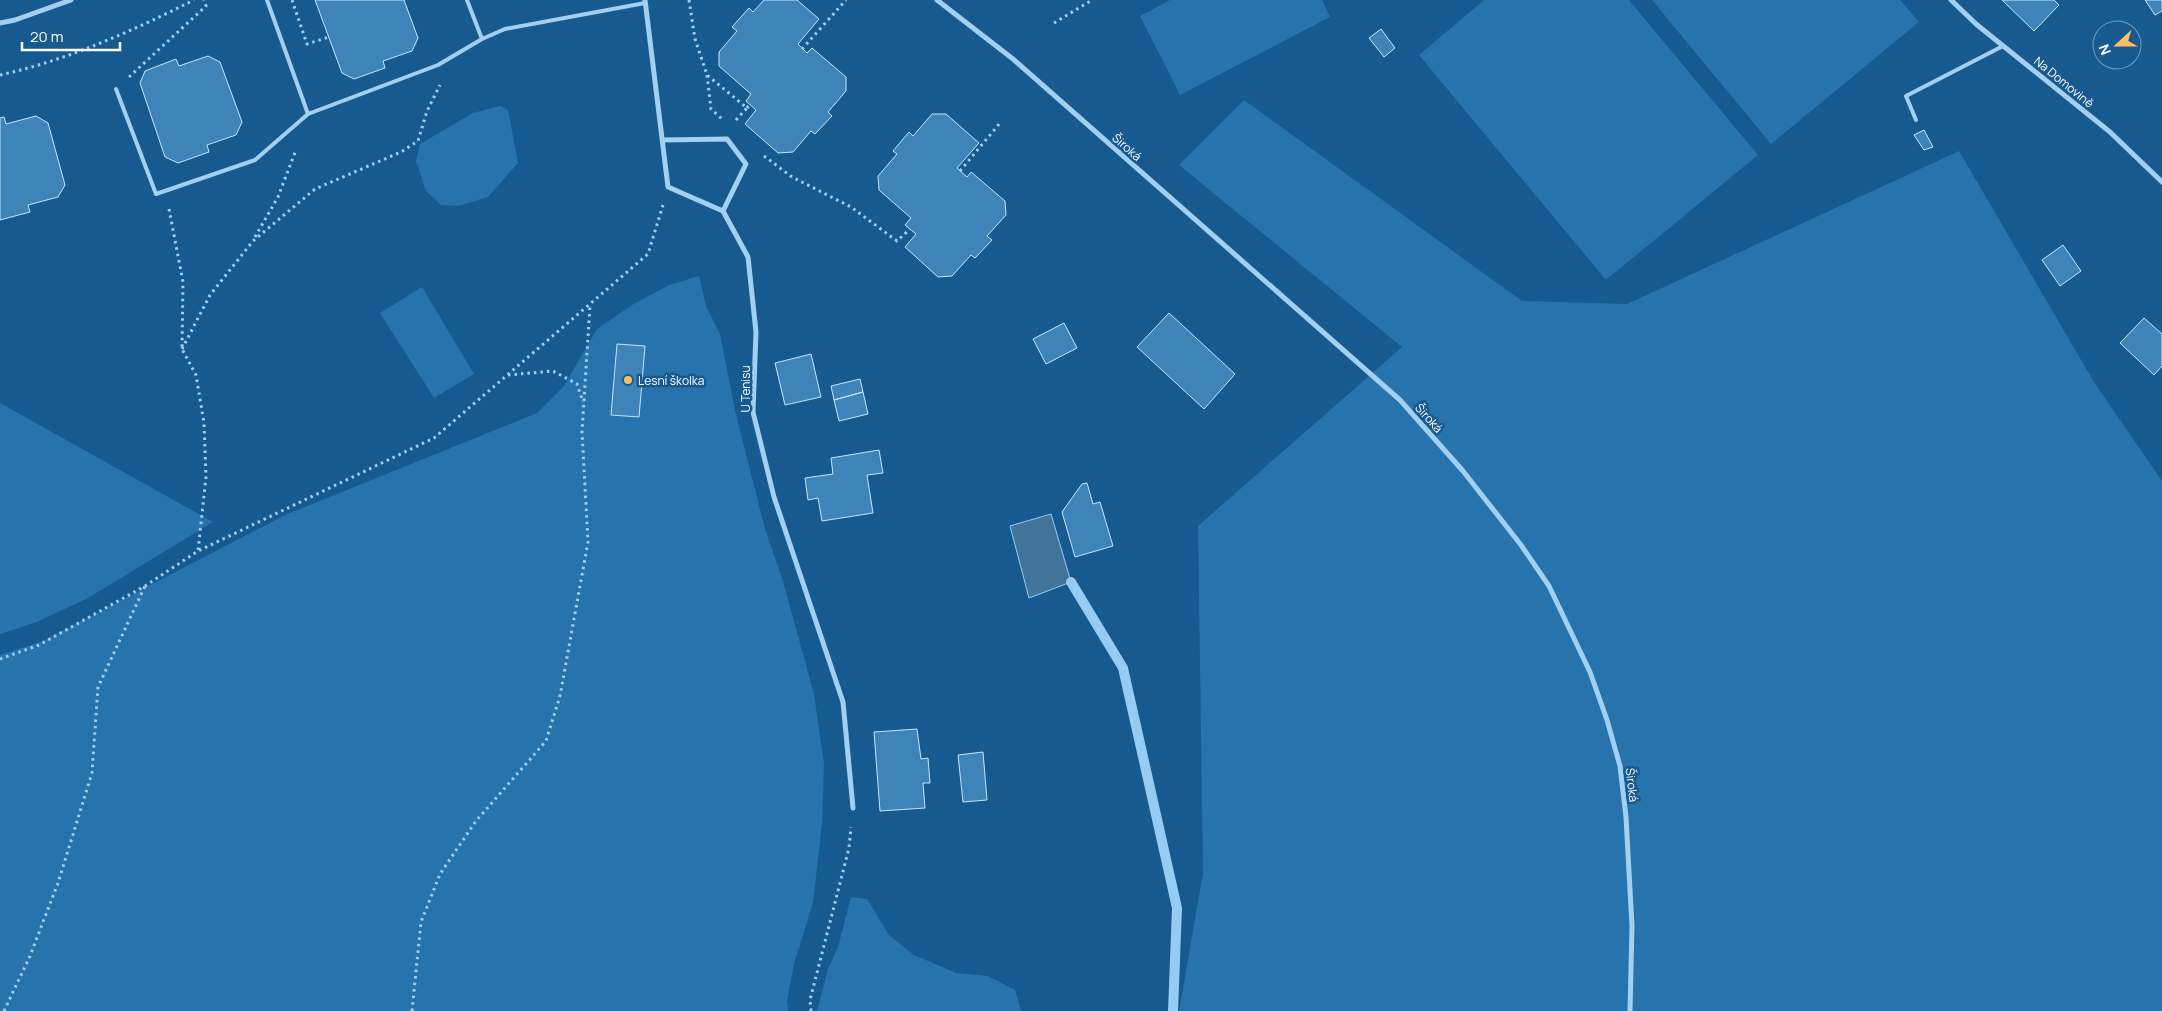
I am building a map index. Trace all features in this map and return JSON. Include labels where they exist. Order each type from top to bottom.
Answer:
[{"type":"street","points":[[0,23],[15,20],[71,0]]},
{"type":"street","name":"Široká","points":[[937,0],[1013,59],[1400,400],[1463,471],[1521,545],[1550,586],[1590,672],[1607,720],[1620,766],[1626,816],[1632,926],[1630,1011]]},
{"type":"street","name":"Na Domovině","points":[[1951,0],[2003,46],[2110,132],[2162,182]]},
{"type":"street","points":[[645,2],[668,187],[723,211],[746,164],[727,139],[663,140]]},
{"type":"street","name":"U Tenisu","points":[[723,211],[748,257],[756,332],[753,412],[774,497],[843,702],[853,808]]},
{"type":"lane","points":[[267,0],[308,114]]},
{"type":"lane","points":[[467,0],[482,39]]},
{"type":"lane","points":[[116,89],[156,194],[256,160],[308,114],[438,65],[482,39],[505,29],[645,2]]},
{"type":"lane","points":[[1916,120],[1906,96],[2003,46]]},
{"type":"path","points":[[0,75],[27,69],[93,46],[159,18],[194,0]]},
{"type":"path","points":[[116,89],[206,6],[204,0]]},
{"type":"path","points":[[292,0],[307,44],[329,37]]},
{"type":"path","points":[[688,0],[695,39],[707,75],[711,109],[724,120]]},
{"type":"path","points":[[802,49],[846,0]]},
{"type":"path","points":[[1054,24],[1092,0]]},
{"type":"path","points":[[253,241],[315,189],[401,152],[418,141],[427,110],[440,85],[438,65]]},
{"type":"path","points":[[707,75],[747,108]]},
{"type":"path","points":[[730,126],[750,104]]},
{"type":"path","points":[[182,348],[210,295],[253,241],[278,197],[299,141],[301,120]]},
{"type":"path","points":[[960,171],[1000,123]]},
{"type":"path","points":[[759,152],[792,177],[851,207],[897,241],[910,229]]},
{"type":"path","points":[[0,659],[39,645],[145,586],[198,552],[434,438],[648,254],[668,187]]},
{"type":"path","points":[[165,191],[176,236],[183,282],[182,348],[196,375],[204,423],[206,477],[198,552]]},
{"type":"path","points":[[412,1011],[421,922],[440,874],[476,821],[546,742],[560,696],[588,542],[582,432],[590,304]]},
{"type":"path","points":[[507,375],[553,372],[577,384],[584,405]]},
{"type":"path","points":[[4,1011],[30,956],[58,883],[92,773],[98,687],[145,586]]},
{"type":"path","points":[[811,1011],[810,1000],[849,848],[853,808]]},
{"type":"shaded area","points":[[1170,0],[1322,0],[1330,17],[1180,95],[1140,16]]},
{"type":"shaded area","points":[[1484,0],[1629,0],[1758,155],[1606,280],[1419,55]]},
{"type":"shaded area","points":[[1652,0],[1900,0],[1919,22],[1771,144]]},
{"type":"shaded area","points":[[1244,100],[1522,301],[1627,304],[1959,151],[2094,382],[2162,481],[2162,1011],[1179,1011],[1203,873],[1198,526],[1402,347],[1179,165]]},
{"type":"shaded area","points":[[500,106],[508,110],[518,163],[488,197],[458,206],[441,205],[426,191],[416,161],[420,144],[473,113]]},
{"type":"shaded area","points":[[699,276],[706,306],[720,334],[735,410],[765,529],[783,581],[814,694],[824,764],[822,824],[813,903],[794,964],[787,1001],[788,1011],[0,1011],[0,655],[43,641],[285,515],[537,413],[564,386],[597,329],[632,305],[669,285]]},
{"type":"shaded area","points":[[422,287],[474,374],[434,398],[380,313]]},
{"type":"shaded area","points":[[0,403],[213,522],[88,598],[37,622],[0,634]]},
{"type":"shaded area","points":[[1051,514],[1071,582],[1029,598],[1010,526]]},
{"type":"shaded area","points":[[851,897],[867,899],[889,935],[914,955],[956,973],[988,976],[1015,990],[1021,1011],[817,1011],[828,969],[838,947]]},
{"type":"building","points":[[315,0],[404,0],[418,38],[412,51],[383,61],[385,68],[354,79],[342,73]]},
{"type":"building","points":[[764,0],[797,0],[819,19],[798,44],[807,53],[812,48],[846,77],[846,91],[828,112],[832,116],[815,134],[811,131],[793,152],[778,153],[745,124],[756,110],[746,101],[751,94],[719,66],[719,52],[737,31],[732,27],[749,8],[753,12]]},
{"type":"building","points":[[2002,0],[2054,0],[2059,5],[2034,31]]},
{"type":"building","points":[[2145,0],[2162,0],[2162,11],[2155,15]]},
{"type":"building","points":[[1381,29],[1395,48],[1384,57],[1369,38]]},
{"type":"building","points":[[208,56],[220,62],[242,122],[236,135],[207,145],[209,152],[178,163],[165,157],[140,83],[145,71],[176,59],[179,66]]},
{"type":"building","points":[[932,114],[946,114],[979,143],[957,168],[967,177],[971,172],[1005,201],[1006,215],[987,236],[992,240],[975,258],[971,255],[952,276],[938,277],[905,247],[916,234],[905,225],[911,218],[879,190],[878,176],[897,154],[893,151],[909,132],[913,136]]},
{"type":"building","points":[[36,116],[48,123],[65,185],[58,197],[28,205],[30,212],[0,220],[0,118],[4,117],[6,124]]},
{"type":"building","points":[[1924,130],[1933,147],[1924,150],[1914,135]]},
{"type":"building","points":[[2063,245],[2081,271],[2060,286],[2042,260]]},
{"type":"building","points":[[1169,313],[1235,374],[1204,409],[1137,347]]},
{"type":"building","points":[[2144,318],[2162,334],[2162,366],[2154,375],[2120,343]]},
{"type":"building","points":[[1064,323],[1077,348],[1046,364],[1033,339]]},
{"type":"building","name":"Lesní školka","points":[[617,344],[645,346],[639,417],[611,415]]},
{"type":"building","points":[[811,354],[821,397],[785,405],[775,363]]},
{"type":"building","points":[[860,379],[863,392],[834,400],[831,386]]},
{"type":"building","points":[[863,392],[868,414],[839,421],[834,400]]},
{"type":"building","points":[[879,450],[883,473],[867,475],[873,513],[822,521],[818,498],[808,500],[805,478],[833,474],[831,458]]},
{"type":"building","points":[[1087,483],[1093,504],[1100,502],[1113,546],[1075,557],[1062,512],[1082,484]]},
{"type":"building","points":[[917,729],[921,759],[928,758],[930,783],[923,783],[925,808],[880,811],[874,732]]},
{"type":"building","points":[[983,752],[987,800],[963,802],[958,755]]},
{"type":"waterway","points":[[1071,582],[1123,668],[1177,908],[1173,1011]]},
{"type":"place","name":"Lesní školka","points":[[628,380]]}]
